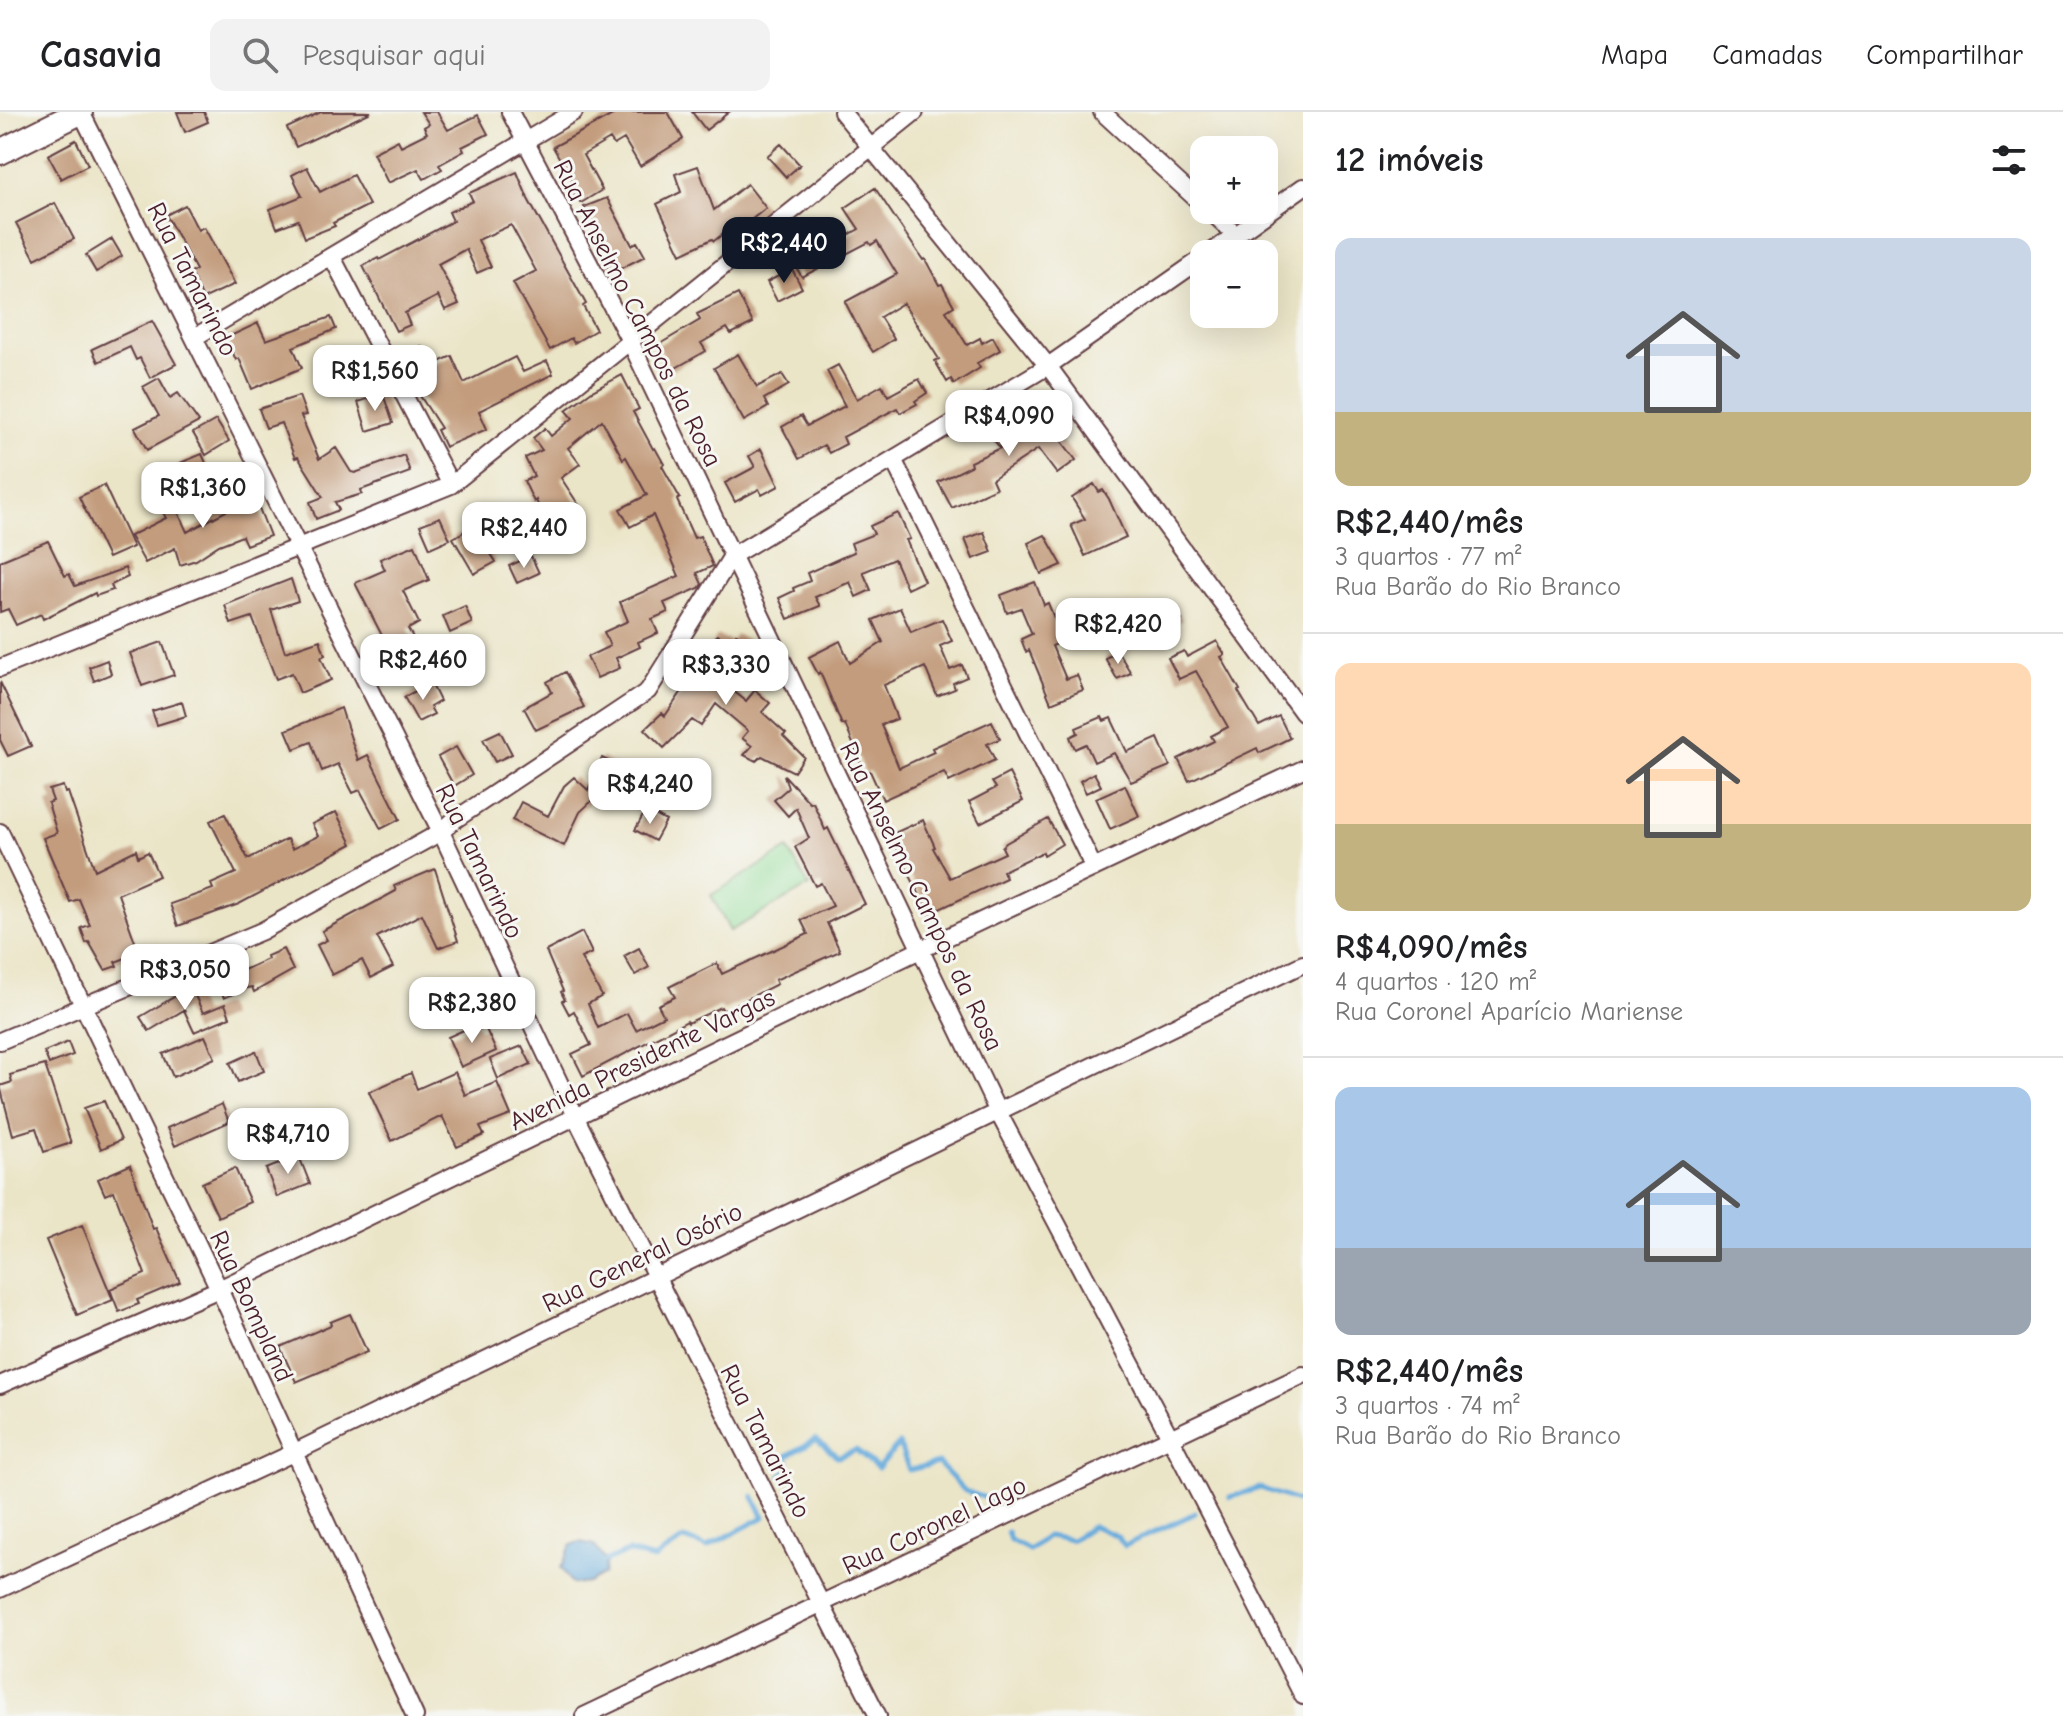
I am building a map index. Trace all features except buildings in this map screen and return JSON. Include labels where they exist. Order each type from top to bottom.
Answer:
[{"type":"main road","points":[[0,152],[80,112]]},
{"type":"street","name":"Rua Tamarindo","points":[[80,112],[441,832],[576,1118],[878,1716]]},
{"type":"street","name":"Rua Anselmo Campos da Rosa","points":[[510,112],[629,339],[997,1110],[1303,1696]]},
{"type":"street","points":[[195,337],[574,112]]},
{"type":"street","points":[[842,112],[1048,366],[1303,713]]},
{"type":"street","points":[[0,668],[451,485],[915,112]]},
{"type":"street","points":[[1102,112],[1190,193]]},
{"type":"street","points":[[1229,240],[1303,187]]},
{"type":"street","points":[[1224,224],[1236,235]]},
{"type":"street","points":[[332,257],[451,485]]},
{"type":"street","points":[[0,1041],[262,931],[441,832],[648,691],[732,556],[1048,366],[1190,267]]},
{"type":"street","points":[[894,461],[1094,868]]},
{"type":"street","name":"Avenida Presidente Vargas","points":[[0,1385],[219,1289],[922,949],[1303,769]]},
{"type":"street","name":"Rua Bompland","points":[[0,832],[219,1289],[415,1716]]},
{"type":"street","name":"Rua General Osório","points":[[0,1589],[293,1453],[1303,964]]},
{"type":"street","name":"Rua Coronel Lago","points":[[584,1716],[1303,1375]]},
{"type":"green space","points":[[788,849],[809,886],[730,931],[711,895]]},
{"type":"water","points":[[580,1542],[594,1545],[606,1561],[604,1574],[588,1583],[572,1584],[561,1568],[571,1545]]},
{"type":"waterway","points":[[781,1476],[789,1469],[787,1456],[816,1439],[838,1457],[856,1450],[878,1468],[899,1444],[909,1470],[938,1463],[965,1491],[992,1500]]},
{"type":"waterway","points":[[1230,1497],[1260,1488],[1303,1503]]},
{"type":"waterway","points":[[606,1561],[628,1552],[654,1559],[684,1539],[707,1547],[764,1517],[753,1496]]},
{"type":"waterway","points":[[1007,1532],[1010,1540],[1029,1550],[1047,1536],[1071,1540],[1093,1526],[1117,1536],[1125,1546],[1195,1513]]}]
